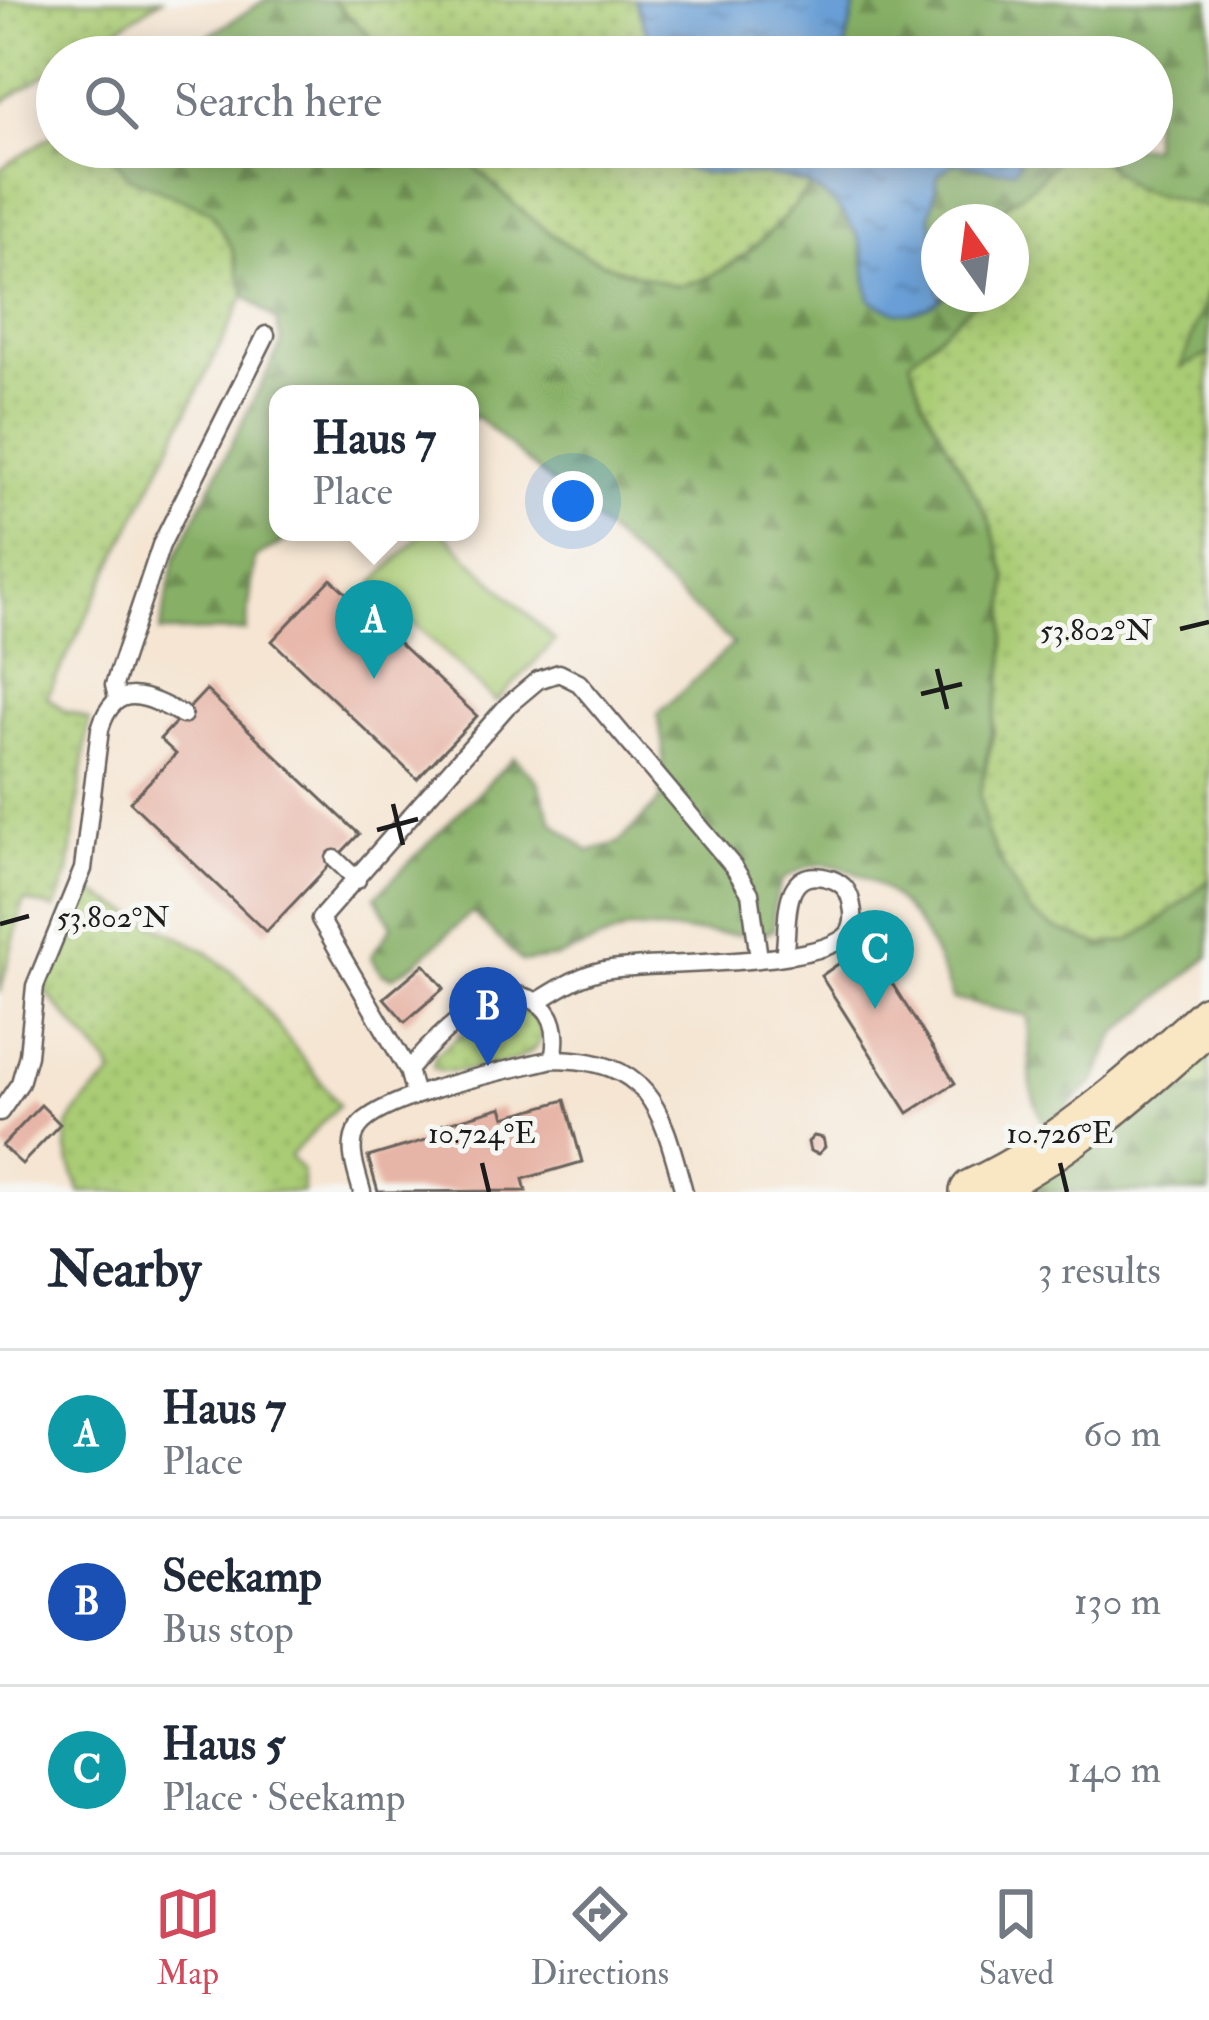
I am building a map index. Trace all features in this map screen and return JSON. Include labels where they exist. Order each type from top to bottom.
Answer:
[{"type":"street","points":[[973,1192],[1077,1129],[1209,1018]]},
{"type":"lane","points":[[116,698],[114,686],[161,545],[266,335]]},
{"type":"lane","points":[[416,1095],[407,1070],[320,920],[507,706],[538,680],[559,673],[579,683],[733,866],[750,893],[759,958]]},
{"type":"lane","points":[[0,1112],[20,1083],[28,1055],[34,986],[83,869],[106,709],[116,698],[152,698],[183,715]]},
{"type":"lane","points":[[335,859],[357,880]]},
{"type":"lane","points":[[537,1002],[602,970],[784,956],[830,946],[849,933],[854,917],[843,884],[810,878],[788,897],[784,956]]},
{"type":"lane","points":[[407,1070],[475,1007],[502,997],[537,1002],[548,1012],[556,1034],[553,1059]]},
{"type":"lane","points":[[362,1192],[352,1148],[356,1130],[367,1118],[416,1095],[553,1059],[587,1059],[625,1071],[650,1097],[668,1134],[684,1192]]},
{"type":"green space","points":[[0,0],[161,0],[105,36],[36,36],[36,81],[0,104]]},
{"type":"green space","points":[[265,0],[332,0],[370,36],[208,36]]},
{"type":"green space","points":[[332,0],[635,0],[648,36],[370,36]]},
{"type":"green space","points":[[856,0],[1209,0],[1209,208],[1134,189],[1110,168],[1173,168],[1173,36],[848,36]]},
{"type":"green space","points":[[36,146],[36,168],[121,168],[127,176],[210,210],[232,248],[245,295],[47,697],[89,720],[69,872],[55,909],[24,900],[0,993],[0,169]]},
{"type":"green space","points":[[121,168],[476,168],[562,241],[613,267],[675,285],[698,281],[736,261],[811,186],[837,206],[860,239],[870,299],[906,312],[921,308],[921,312],[964,312],[910,360],[923,401],[989,519],[1007,578],[1004,665],[980,793],[987,834],[1006,872],[1030,912],[1054,928],[1100,945],[1129,941],[1209,880],[1209,957],[1115,1035],[1095,1081],[1045,1128],[1031,1090],[1028,1016],[952,999],[929,943],[908,911],[878,885],[838,867],[820,864],[782,880],[773,908],[774,930],[756,935],[629,929],[558,957],[522,962],[472,912],[417,962],[392,977],[381,973],[371,956],[392,926],[376,896],[514,757],[538,782],[552,821],[588,851],[618,843],[661,799],[663,747],[658,714],[733,644],[479,419],[479,385],[269,385],[269,541],[284,541],[255,558],[246,631],[160,632],[175,558],[282,343],[276,321],[245,295],[232,248],[210,211],[127,176]]},
{"type":"green space","points":[[476,168],[699,168],[719,175],[769,173],[811,186],[736,261],[698,281],[675,285],[586,255],[518,208]]},
{"type":"green space","points":[[947,168],[1049,168],[1008,204],[932,204],[938,175]]},
{"type":"green space","points":[[1049,168],[1110,168],[1134,189],[1209,208],[1209,288],[1182,366],[1209,354],[1209,880],[1129,941],[1100,945],[1054,928],[1030,912],[986,834],[980,793],[994,732],[989,519],[923,401],[910,360],[964,312],[1029,312],[1029,204],[1007,204]]},
{"type":"green space","points":[[1209,288],[1209,354],[1181,368]]},
{"type":"green space","points":[[414,541],[451,541],[555,641],[496,702],[373,584]]},
{"type":"green space","points":[[88,890],[206,951],[242,980],[339,1105],[290,1156],[302,1171],[303,1192],[80,1192],[68,1153],[69,1126],[83,1104],[112,1076],[109,1065],[45,991]]},
{"type":"green space","points":[[507,1006],[532,1013],[541,1034],[534,1049],[490,1066],[456,1071],[433,1068],[435,1055],[492,1010]]},
{"type":"green space","points":[[1209,1032],[1209,1088],[1137,1100]]},
{"type":"green space","points":[[1209,1088],[1209,1192],[1033,1192],[1034,1182],[1137,1100]]},
{"type":"water","points":[[635,0],[856,0],[848,36],[648,36]]},
{"type":"water","points":[[686,168],[947,168],[938,175],[932,204],[921,204],[921,310],[890,310],[870,299],[857,235],[834,204],[808,186],[781,177]]},
{"type":"building","points":[[331,579],[477,716],[417,779],[272,641]]},
{"type":"building","points":[[206,690],[359,834],[266,932],[130,802],[176,754],[160,739]]},
{"type":"building","points":[[867,944],[955,1083],[908,1113],[821,976]]},
{"type":"building","points":[[424,964],[444,988],[405,1022],[384,998]]},
{"type":"building","points":[[565,1100],[582,1162],[523,1179],[526,1191],[378,1192],[368,1157],[436,1137],[434,1127],[502,1107],[505,1117]]},
{"type":"building","points":[[41,1105],[60,1124],[22,1164],[2,1146]]},
{"type":"building","points":[[814,1136],[823,1138],[825,1147],[818,1154],[810,1151],[808,1142]]},
{"type":"place","name":"Haus 7","points":[[374,679]]},
{"type":"place","name":"Haus 5","points":[[875,1009]]},
{"type":"place","name":"Seekamp","points":[[488,1066]]}]
